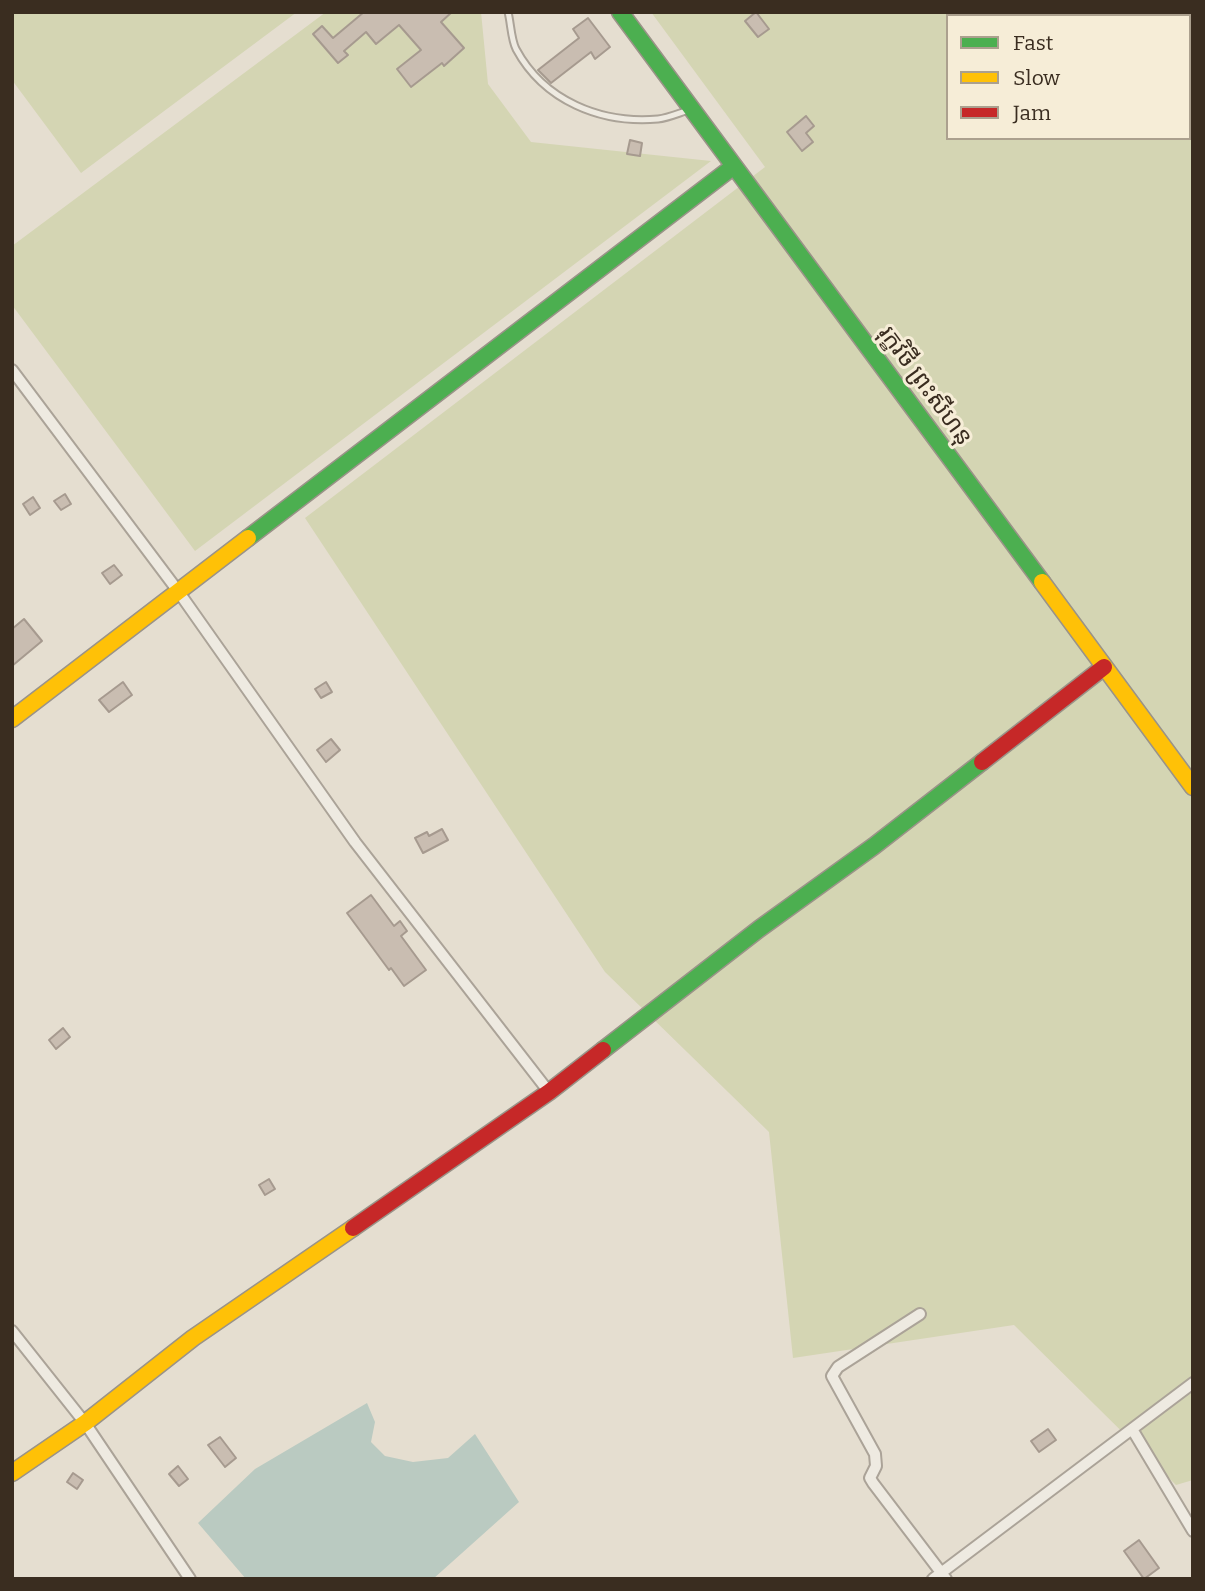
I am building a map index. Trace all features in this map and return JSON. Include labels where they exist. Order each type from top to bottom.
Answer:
[{"type":"street","name":"រុក្ខវិថី ព្រះសីហនុ","points":[[620,12],[1193,787]]},
{"type":"street","points":[[12,719],[734,166]]},
{"type":"street","points":[[12,370],[178,591],[355,842],[550,1093]]},
{"type":"street","points":[[12,1473],[85,1423],[193,1338],[550,1093],[696,977],[874,846],[1104,667]]},
{"type":"street","points":[[920,1314],[838,1367],[832,1376],[875,1454],[876,1466],[870,1478],[940,1577],[1193,1383]]},
{"type":"street","points":[[12,1331],[85,1423],[190,1579]]},
{"type":"street","points":[[1132,1429],[1193,1531]]},
{"type":"lane","points":[[509,12],[515,48],[545,87],[576,107],[617,120],[660,119],[692,109]]},
{"type":"green space","points":[[12,12],[297,12],[81,173],[12,80]]},
{"type":"green space","points":[[326,12],[481,12],[488,84],[531,142],[711,161],[195,551],[12,305],[12,246]]},
{"type":"green space","points":[[651,12],[1193,12],[1193,1480],[1176,1485],[1014,1325],[793,1358],[769,1132],[605,972],[305,518],[765,167]]},
{"type":"shaded area","points":[[367,1403],[375,1422],[371,1442],[385,1456],[413,1462],[448,1458],[475,1434],[519,1502],[433,1579],[246,1579],[198,1523],[255,1469]]},
{"type":"building","points":[[364,12],[452,12],[441,22],[464,48],[444,66],[442,63],[411,87],[397,69],[421,50],[399,25],[376,44],[366,32],[344,51],[348,55],[338,63],[313,34],[322,26],[333,38]]},
{"type":"building","points":[[756,12],[769,29],[758,37],[745,21]]},
{"type":"building","points":[[588,18],[610,47],[595,59],[591,52],[551,83],[538,70],[579,38],[573,29]]},
{"type":"building","points":[[806,116],[814,126],[806,133],[813,142],[802,151],[787,132]]},
{"type":"building","points":[[630,140],[642,143],[640,156],[627,154]]},
{"type":"building","points":[[65,494],[71,504],[61,510],[54,501]]},
{"type":"building","points":[[33,497],[40,508],[30,515],[23,504]]},
{"type":"building","points":[[114,565],[122,575],[110,584],[102,573]]},
{"type":"building","points":[[24,619],[42,641],[12,666],[12,629]]},
{"type":"building","points":[[123,682],[132,695],[109,712],[99,700]]},
{"type":"building","points":[[326,682],[332,692],[321,698],[315,689]]},
{"type":"building","points":[[331,739],[340,750],[326,762],[317,750]]},
{"type":"building","points":[[442,829],[448,840],[423,853],[415,838],[427,832],[429,836]]},
{"type":"building","points":[[371,895],[394,926],[400,921],[407,931],[401,936],[426,970],[404,986],[347,913]]},
{"type":"building","points":[[63,1028],[70,1037],[56,1049],[49,1040]]},
{"type":"building","points":[[269,1179],[275,1189],[265,1195],[259,1185]]},
{"type":"building","points":[[1048,1429],[1056,1440],[1039,1452],[1031,1441]]},
{"type":"building","points":[[220,1437],[236,1458],[225,1467],[208,1445]]},
{"type":"building","points":[[178,1466],[188,1479],[179,1486],[169,1474]]},
{"type":"building","points":[[73,1473],[83,1480],[77,1489],[67,1482]]},
{"type":"building","points":[[1139,1540],[1159,1568],[1144,1579],[1124,1551]]},
{"type":"traffic: fast","points":[[620,12],[1042,582]]},
{"type":"traffic: fast","points":[[248,538],[734,166]]},
{"type":"traffic: fast","points":[[603,1050],[982,762]]},
{"type":"traffic: slow","points":[[12,719],[248,538]]},
{"type":"traffic: slow","points":[[1042,582],[1193,787]]},
{"type":"traffic: slow","points":[[12,1473],[85,1423],[193,1338],[353,1228]]},
{"type":"traffic: jam","points":[[982,762],[1104,667]]},
{"type":"traffic: jam","points":[[353,1228],[549,1092],[603,1050]]}]
